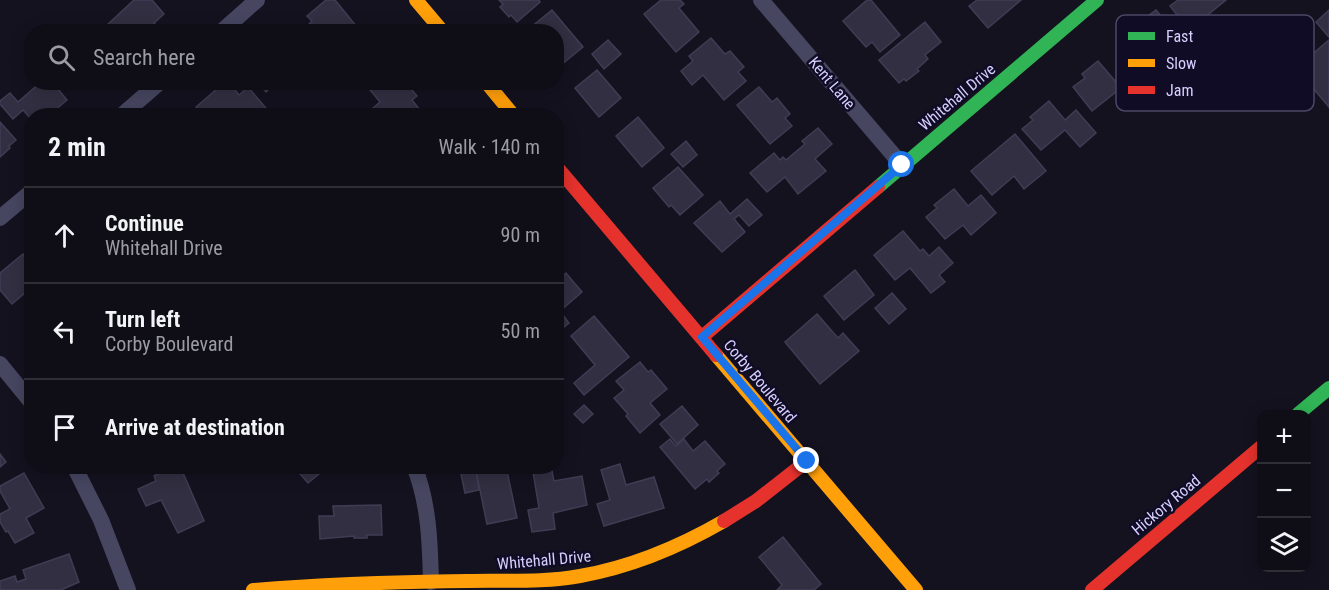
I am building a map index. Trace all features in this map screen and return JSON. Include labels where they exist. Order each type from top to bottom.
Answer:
[{"type":"street","points":[[229,24],[257,0]]},
{"type":"street","points":[[416,0],[436,24]]},
{"type":"street","name":"Kent Lane","points":[[761,0],[902,165]]},
{"type":"street","name":"Whitehall Drive","points":[[702,337],[1097,0]]},
{"type":"street","points":[[135,108],[152,90]]},
{"type":"street","points":[[493,90],[507,108]]},
{"type":"street","name":"Corby Boulevard","points":[[564,175],[916,590]]},
{"type":"street","points":[[0,218],[24,198]]},
{"type":"street","points":[[0,364],[24,393]]},
{"type":"street","points":[[1303,410],[1329,388]]},
{"type":"street","name":"Hickory Road","points":[[1092,590],[1257,450]]},
{"type":"street","name":"Whitehall Drive","points":[[254,590],[311,585],[539,580],[580,576],[628,564],[673,549],[717,527],[747,509],[807,461]]},
{"type":"street","points":[[78,474],[101,520],[128,590]]},
{"type":"street","points":[[416,474],[426,508],[431,582]]},
{"type":"building","points":[[134,0],[152,0],[164,14],[155,24],[108,24]]},
{"type":"building","points":[[326,0],[335,0],[355,24],[309,24],[312,21],[307,16]]},
{"type":"building","points":[[499,0],[539,0],[540,2],[517,22],[500,7],[503,4]]},
{"type":"building","points":[[661,0],[680,0],[684,4],[679,8],[699,32],[676,52],[644,14]]},
{"type":"building","points":[[867,0],[871,0],[900,35],[880,52],[872,42],[866,47],[843,21]]},
{"type":"building","points":[[977,0],[1021,0],[988,28],[969,6]]},
{"type":"building","points":[[1178,0],[1226,0],[1208,15],[1177,15],[1170,6]]},
{"type":"building","points":[[552,10],[564,24],[535,24]]},
{"type":"building","points":[[1156,10],[1160,15],[1149,15]]},
{"type":"building","points":[[1329,10],[1329,37],[1316,22]]},
{"type":"building","points":[[925,22],[941,42],[925,55],[928,59],[917,69],[919,71],[906,81],[904,79],[899,83],[879,60]]},
{"type":"building","points":[[564,24],[583,47],[564,63]]},
{"type":"building","points":[[711,38],[725,54],[730,51],[744,67],[738,72],[746,81],[724,100],[703,75],[692,85],[681,71],[693,61],[689,56]]},
{"type":"building","points":[[608,40],[621,54],[604,69],[592,54]]},
{"type":"building","points":[[1329,40],[1329,107],[1314,89],[1314,53]]},
{"type":"building","points":[[1098,61],[1116,82],[1116,92],[1092,111],[1073,87],[1085,78],[1082,74]]},
{"type":"building","points":[[597,70],[621,98],[599,117],[575,88]]},
{"type":"building","points":[[759,87],[772,102],[777,98],[790,114],[785,118],[792,126],[770,144],[737,105]]},
{"type":"building","points":[[32,90],[59,90],[67,100],[58,108],[24,108],[24,111],[13,119],[0,104],[0,101],[10,93],[18,102]]},
{"type":"building","points":[[216,90],[235,90],[239,95],[245,90],[251,90],[266,108],[197,108]]},
{"type":"building","points":[[370,90],[412,90],[417,96],[412,100],[418,108],[373,108],[380,102]]},
{"type":"building","points":[[1049,101],[1065,120],[1076,110],[1096,133],[1080,147],[1065,130],[1041,150],[1022,129],[1033,120],[1030,117]]},
{"type":"building","points":[[638,117],[664,148],[642,167],[616,136]]},
{"type":"building","points":[[0,122],[16,140],[0,157]]},
{"type":"building","points":[[818,128],[832,144],[815,159],[826,171],[798,194],[785,177],[767,192],[750,173],[774,153],[780,160],[783,157],[786,160],[805,144],[802,141]]},
{"type":"building","points":[[1015,134],[1046,171],[1024,189],[1014,176],[992,195],[971,171]]},
{"type":"building","points":[[686,141],[697,155],[683,167],[671,154]]},
{"type":"building","points":[[678,167],[703,195],[680,215],[671,205],[669,207],[653,188]]},
{"type":"building","points":[[954,189],[968,206],[981,195],[996,213],[971,235],[963,225],[945,239],[926,217],[937,208],[934,205]]},
{"type":"building","points":[[747,199],[762,215],[749,226],[739,215],[734,219],[745,232],[722,252],[694,223],[720,201],[730,214]]},
{"type":"building","points":[[903,231],[920,251],[923,249],[929,256],[939,247],[953,263],[939,275],[945,282],[931,293],[910,268],[895,280],[874,255]]},
{"type":"building","points":[[24,255],[24,294],[12,304],[0,290],[0,273]]},
{"type":"building","points":[[855,270],[874,295],[844,320],[824,296]]},
{"type":"building","points":[[566,273],[582,292],[564,308],[564,275]]},
{"type":"building","points":[[892,293],[906,309],[889,324],[875,308]]},
{"type":"building","points":[[817,314],[838,338],[843,333],[859,351],[820,384],[785,342]]},
{"type":"building","points":[[564,316],[569,323],[564,327]]},
{"type":"building","points":[[594,316],[629,357],[584,395],[574,383],[595,365],[571,336]]},
{"type":"building","points":[[640,362],[648,372],[651,370],[667,389],[650,403],[660,415],[640,433],[614,398],[624,390],[616,381]]},
{"type":"building","points":[[584,405],[593,414],[583,423],[574,414]]},
{"type":"building","points":[[682,406],[698,425],[677,444],[660,424]]},
{"type":"building","points":[[670,439],[676,446],[684,439],[693,451],[705,441],[725,464],[709,482],[707,479],[695,489],[660,447]]},
{"type":"building","points":[[0,454],[6,462],[0,467]]},
{"type":"building","points":[[620,464],[626,485],[654,477],[664,508],[604,526],[597,504],[610,500],[601,470]]},
{"type":"building","points":[[24,473],[44,508],[26,518],[34,533],[15,543],[0,522],[0,514],[10,509],[0,491],[0,486]]},
{"type":"building","points":[[183,474],[204,521],[178,533],[161,500],[146,506],[138,489],[156,481],[154,476]]},
{"type":"building","points":[[300,474],[319,474],[308,483]]},
{"type":"building","points":[[461,474],[476,474],[479,490],[465,493]]},
{"type":"building","points":[[477,474],[508,474],[517,518],[487,524]]},
{"type":"building","points":[[533,474],[553,474],[554,481],[582,476],[587,505],[553,513],[555,529],[532,532],[528,510],[539,508]]},
{"type":"building","points":[[381,505],[382,535],[367,535],[367,538],[354,538],[354,536],[320,539],[319,516],[334,516],[333,506]]},
{"type":"building","points":[[783,537],[821,584],[814,590],[777,590],[782,585],[759,557]]},
{"type":"building","points":[[69,554],[79,582],[61,590],[0,590],[0,581],[15,576],[17,582],[26,579],[23,570]]},
{"type":"traffic: fast","points":[[878,187],[1097,0]]},
{"type":"traffic: fast","points":[[1303,410],[1329,388]]},
{"type":"traffic: slow","points":[[416,0],[436,24]]},
{"type":"traffic: slow","points":[[493,90],[507,108]]},
{"type":"traffic: slow","points":[[716,355],[916,590]]},
{"type":"traffic: slow","points":[[253,590],[306,586],[566,578],[599,572],[636,561],[690,539],[724,521]]},
{"type":"traffic: jam","points":[[564,175],[716,355]]},
{"type":"traffic: jam","points":[[702,337],[878,187]]},
{"type":"traffic: jam","points":[[1092,590],[1257,450]]},
{"type":"traffic: jam","points":[[724,521],[756,501],[807,461]]},
{"type":"route","points":[[807,461],[702,337],[902,165]]}]
